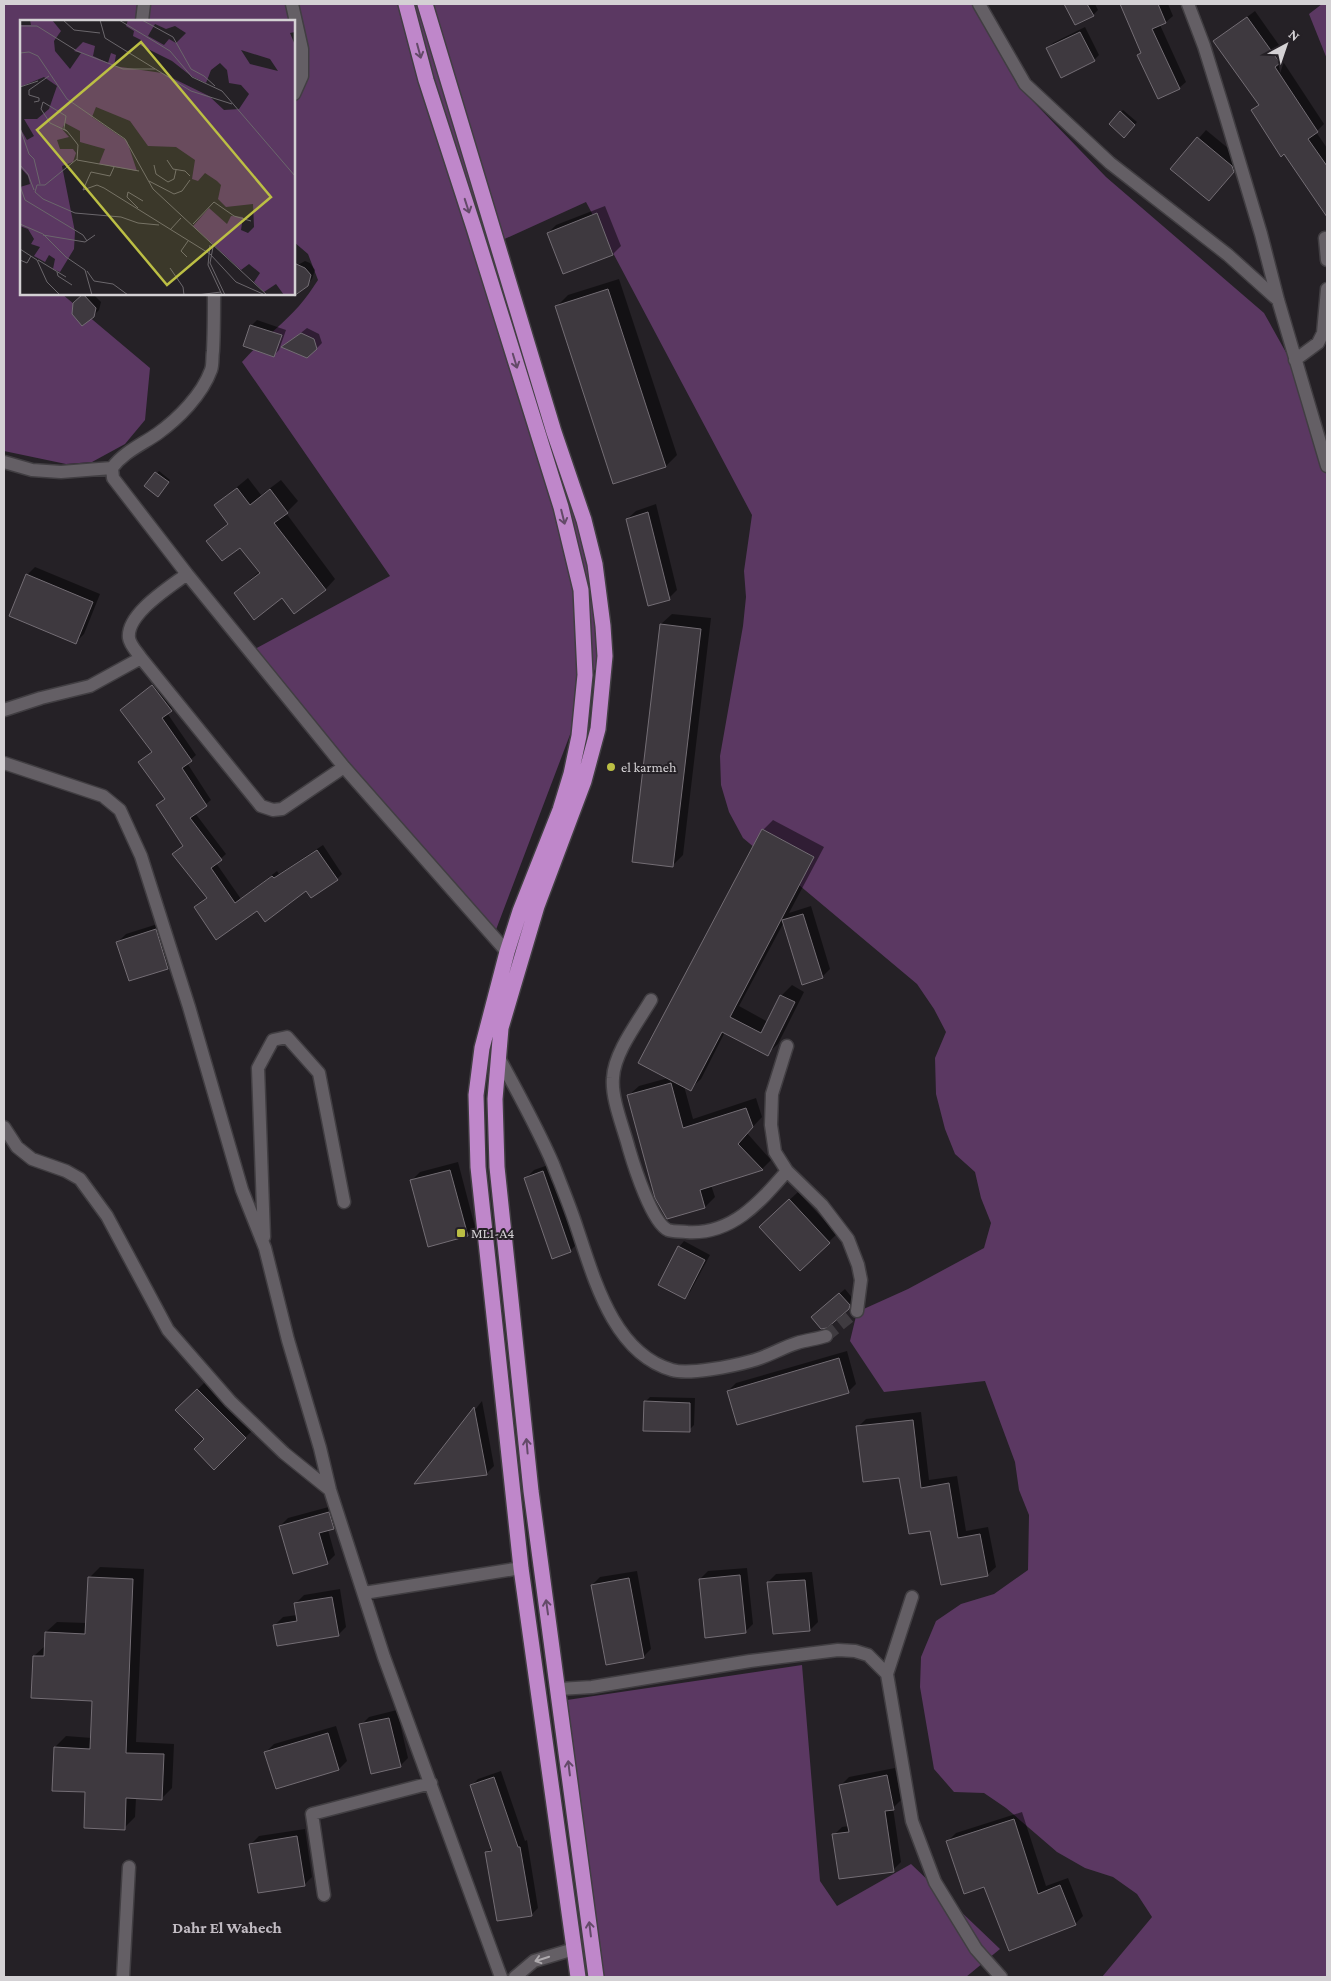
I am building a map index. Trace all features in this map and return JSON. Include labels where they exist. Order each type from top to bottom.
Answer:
[{"type":"highway","points":[[406,4],[426,80],[561,507],[581,590],[585,675],[579,736],[571,774],[560,810],[520,911],[507,952],[482,1048],[476,1095],[478,1167],[521,1568],[578,1977]]},
{"type":"highway","points":[[425,4],[554,432],[584,520],[595,564],[606,656],[598,729],[584,781],[537,906],[501,1028],[495,1099],[497,1167],[531,1491],[559,1689],[596,1977]]},
{"type":"street","points":[[142,20],[144,4]]},
{"type":"street","points":[[292,4],[302,49],[302,76],[295,92]]},
{"type":"street","points":[[980,4],[1025,84],[1110,163],[1228,255],[1278,300]]},
{"type":"street","points":[[1188,4],[1204,46],[1228,123],[1327,466]]},
{"type":"street","points":[[1325,238],[1327,260]]},
{"type":"street","points":[[1295,360],[1318,344],[1323,333],[1327,289]]},
{"type":"street","points":[[4,462],[32,470],[61,472],[112,468],[124,454],[167,427],[186,409],[202,387],[211,369],[215,322],[214,295]]},
{"type":"street","points":[[112,468],[113,478],[187,574],[344,767],[507,952]]},
{"type":"street","points":[[187,574],[134,619],[130,628],[129,640],[141,658],[261,806],[272,810],[282,810],[344,767]]},
{"type":"street","points":[[4,710],[41,698],[90,686],[141,658]]},
{"type":"street","points":[[4,763],[103,796],[120,810],[141,856],[189,1008],[242,1190],[264,1248],[330,1490],[384,1657],[501,1977]]},
{"type":"street","points":[[651,1000],[618,1058],[612,1078],[616,1101],[634,1166],[656,1218],[668,1230],[695,1232],[718,1229],[738,1220],[760,1202],[787,1172]]},
{"type":"street","points":[[264,1248],[258,1068],[273,1040],[287,1036],[319,1072],[344,1202]]},
{"type":"street","points":[[787,1046],[772,1094],[771,1125],[775,1152],[787,1172],[822,1205],[848,1239],[858,1264],[861,1280],[857,1311]]},
{"type":"street","points":[[498,1056],[552,1162],[594,1280],[609,1312],[628,1341],[652,1361],[673,1370],[698,1370],[752,1361],[797,1343],[826,1336]]},
{"type":"street","points":[[4,1127],[17,1147],[32,1159],[66,1170],[80,1178],[107,1216],[168,1330],[230,1402],[284,1453],[330,1490]]},
{"type":"street","points":[[364,1593],[521,1568]]},
{"type":"street","points":[[912,1598],[887,1674],[912,1822],[934,1882],[976,1949],[1002,1977]]},
{"type":"street","points":[[559,1689],[592,1687],[750,1661],[838,1650],[855,1650],[868,1655],[887,1674]]},
{"type":"street","points":[[324,1895],[312,1814],[431,1783]]},
{"type":"street","points":[[123,1977],[129,1867]]},
{"type":"street","points":[[515,1977],[534,1961],[574,1949]]},
{"type":"shaded area","points":[[4,4],[980,4],[1022,90],[1106,177],[1264,313],[1293,365],[1327,456],[1327,1977],[1102,1977],[1152,1917],[1137,1894],[1113,1877],[1085,1868],[1057,1852],[1006,1808],[984,1793],[954,1792],[934,1769],[920,1687],[921,1657],[936,1621],[961,1604],[994,1594],[1028,1570],[1029,1515],[1019,1490],[1015,1462],[985,1381],[884,1392],[850,1341],[857,1312],[908,1289],[984,1248],[991,1223],[981,1198],[975,1172],[955,1154],[945,1129],[936,1094],[935,1058],[946,1032],[934,1009],[917,984],[743,838],[729,812],[721,785],[720,756],[743,626],[746,597],[744,571],[752,515],[586,202],[489,246],[501,274],[567,461],[598,619],[601,653],[494,935],[251,651],[390,576],[242,362],[299,306],[318,280],[308,254],[295,243],[295,20],[20,20],[20,295],[63,295],[150,368],[145,420],[125,444],[92,462],[66,464],[4,451]]},
{"type":"shaded area","points":[[1322,4],[1327,4],[1327,59],[1309,14]]},
{"type":"shaded area","points":[[802,1665],[820,1881],[837,1906],[911,1864],[1000,1949],[966,1977],[604,1977],[567,1700]]},
{"type":"building","points":[[1064,4],[1087,4],[1094,16],[1075,25]]},
{"type":"building","points":[[1120,4],[1158,4],[1166,23],[1152,29],[1180,89],[1158,99],[1137,55],[1141,53]]},
{"type":"building","points":[[1247,17],[1280,63],[1275,67],[1318,132],[1308,139],[1327,166],[1327,217],[1284,154],[1281,157],[1251,110],[1259,105],[1213,41]]},
{"type":"building","points":[[1080,32],[1095,61],[1061,78],[1046,48]]},
{"type":"building","points":[[1120,111],[1135,125],[1124,138],[1109,124]]},
{"type":"building","points":[[1197,137],[1232,166],[1234,172],[1209,201],[1170,169]]},
{"type":"building","points":[[597,213],[613,255],[563,274],[547,233]]},
{"type":"building","points":[[295,263],[305,268],[311,275],[308,286],[294,296]]},
{"type":"building","points":[[608,289],[666,467],[613,484],[555,306]]},
{"type":"building","points":[[84,295],[96,308],[94,317],[82,326],[72,314],[73,303]]},
{"type":"building","points":[[250,325],[282,335],[274,357],[243,346]]},
{"type":"building","points":[[301,333],[314,339],[317,349],[307,358],[281,347]]},
{"type":"building","points":[[155,472],[169,482],[158,497],[144,486]]},
{"type":"building","points":[[237,488],[250,505],[270,489],[288,513],[274,523],[326,590],[294,614],[282,598],[254,620],[234,593],[260,573],[240,548],[222,561],[206,541],[228,524],[214,505]]},
{"type":"building","points":[[648,512],[670,600],[648,606],[626,519]]},
{"type":"building","points":[[26,574],[93,602],[76,644],[9,616]]},
{"type":"building","points":[[660,624],[701,629],[673,867],[632,862]]},
{"type":"building","points":[[152,685],[172,711],[162,718],[192,761],[182,768],[207,806],[190,818],[222,860],[211,868],[235,903],[272,876],[274,878],[317,850],[338,880],[311,898],[306,891],[265,922],[257,911],[216,940],[194,907],[207,898],[172,854],[183,846],[156,805],[165,799],[138,762],[152,752],[120,710]]},
{"type":"building","points":[[762,829],[814,857],[730,1017],[761,1033],[780,995],[795,1002],[768,1056],[722,1032],[691,1091],[638,1063]]},
{"type":"building","points":[[803,914],[823,978],[802,985],[782,920]]},
{"type":"building","points":[[156,929],[168,969],[129,981],[116,942]]},
{"type":"building","points":[[671,1083],[683,1128],[746,1108],[753,1127],[738,1144],[763,1170],[700,1190],[705,1208],[667,1219],[655,1198],[627,1095]]},
{"type":"building","points":[[450,1170],[468,1236],[428,1247],[410,1180]]},
{"type":"building","points":[[543,1171],[571,1252],[552,1259],[524,1178]]},
{"type":"building","points":[[789,1199],[830,1243],[800,1271],[759,1227]]},
{"type":"building","points":[[678,1246],[705,1260],[685,1299],[658,1285]]},
{"type":"building","points":[[839,1293],[850,1305],[849,1309],[827,1328],[821,1329],[811,1317]]},
{"type":"building","points":[[839,1358],[849,1393],[737,1425],[727,1391]]},
{"type":"building","points":[[197,1389],[246,1438],[214,1470],[194,1449],[204,1439],[175,1410]]},
{"type":"building","points":[[644,1401],[690,1403],[690,1432],[643,1431]]},
{"type":"building","points":[[474,1407],[487,1475],[414,1484]]},
{"type":"building","points":[[913,1420],[921,1488],[949,1483],[958,1538],[980,1534],[988,1576],[941,1585],[930,1531],[909,1534],[899,1478],[863,1482],[856,1426]]},
{"type":"building","points":[[329,1512],[334,1529],[319,1533],[328,1564],[293,1574],[279,1526]]},
{"type":"building","points":[[740,1575],[746,1633],[705,1638],[699,1579]]},
{"type":"building","points":[[88,1577],[133,1579],[126,1753],[164,1754],[162,1800],[126,1798],[125,1830],[84,1828],[85,1792],[52,1791],[54,1747],[90,1749],[92,1701],[31,1698],[33,1656],[44,1656],[45,1632],[85,1634]]},
{"type":"building","points":[[629,1578],[644,1658],[606,1665],[591,1585]]},
{"type":"building","points":[[805,1580],[810,1631],[773,1634],[767,1582]]},
{"type":"building","points":[[332,1597],[339,1636],[277,1646],[273,1625],[297,1621],[294,1603]]},
{"type":"building","points":[[389,1718],[401,1767],[371,1774],[359,1724]]},
{"type":"building","points":[[328,1733],[339,1770],[276,1789],[264,1752]]},
{"type":"building","points":[[887,1775],[894,1810],[885,1811],[894,1872],[839,1879],[832,1834],[849,1832],[839,1785]]},
{"type":"building","points":[[494,1777],[518,1847],[520,1847],[532,1916],[497,1921],[485,1852],[492,1851],[470,1785]]},
{"type":"building","points":[[1014,1819],[1038,1894],[1060,1885],[1076,1925],[1009,1951],[984,1887],[964,1894],[946,1841]]},
{"type":"building","points":[[297,1836],[305,1886],[258,1893],[249,1844]]},
{"type":"tunnel","points":[[826,1336],[857,1311]]},
{"type":"place","name":"el karmeh","points":[[611,767]]},
{"type":"place","name":"ML1-A4","points":[[461,1233]]},
{"type":"district","name":"Dahr El Wahech","points":[[227,1927]]}]
